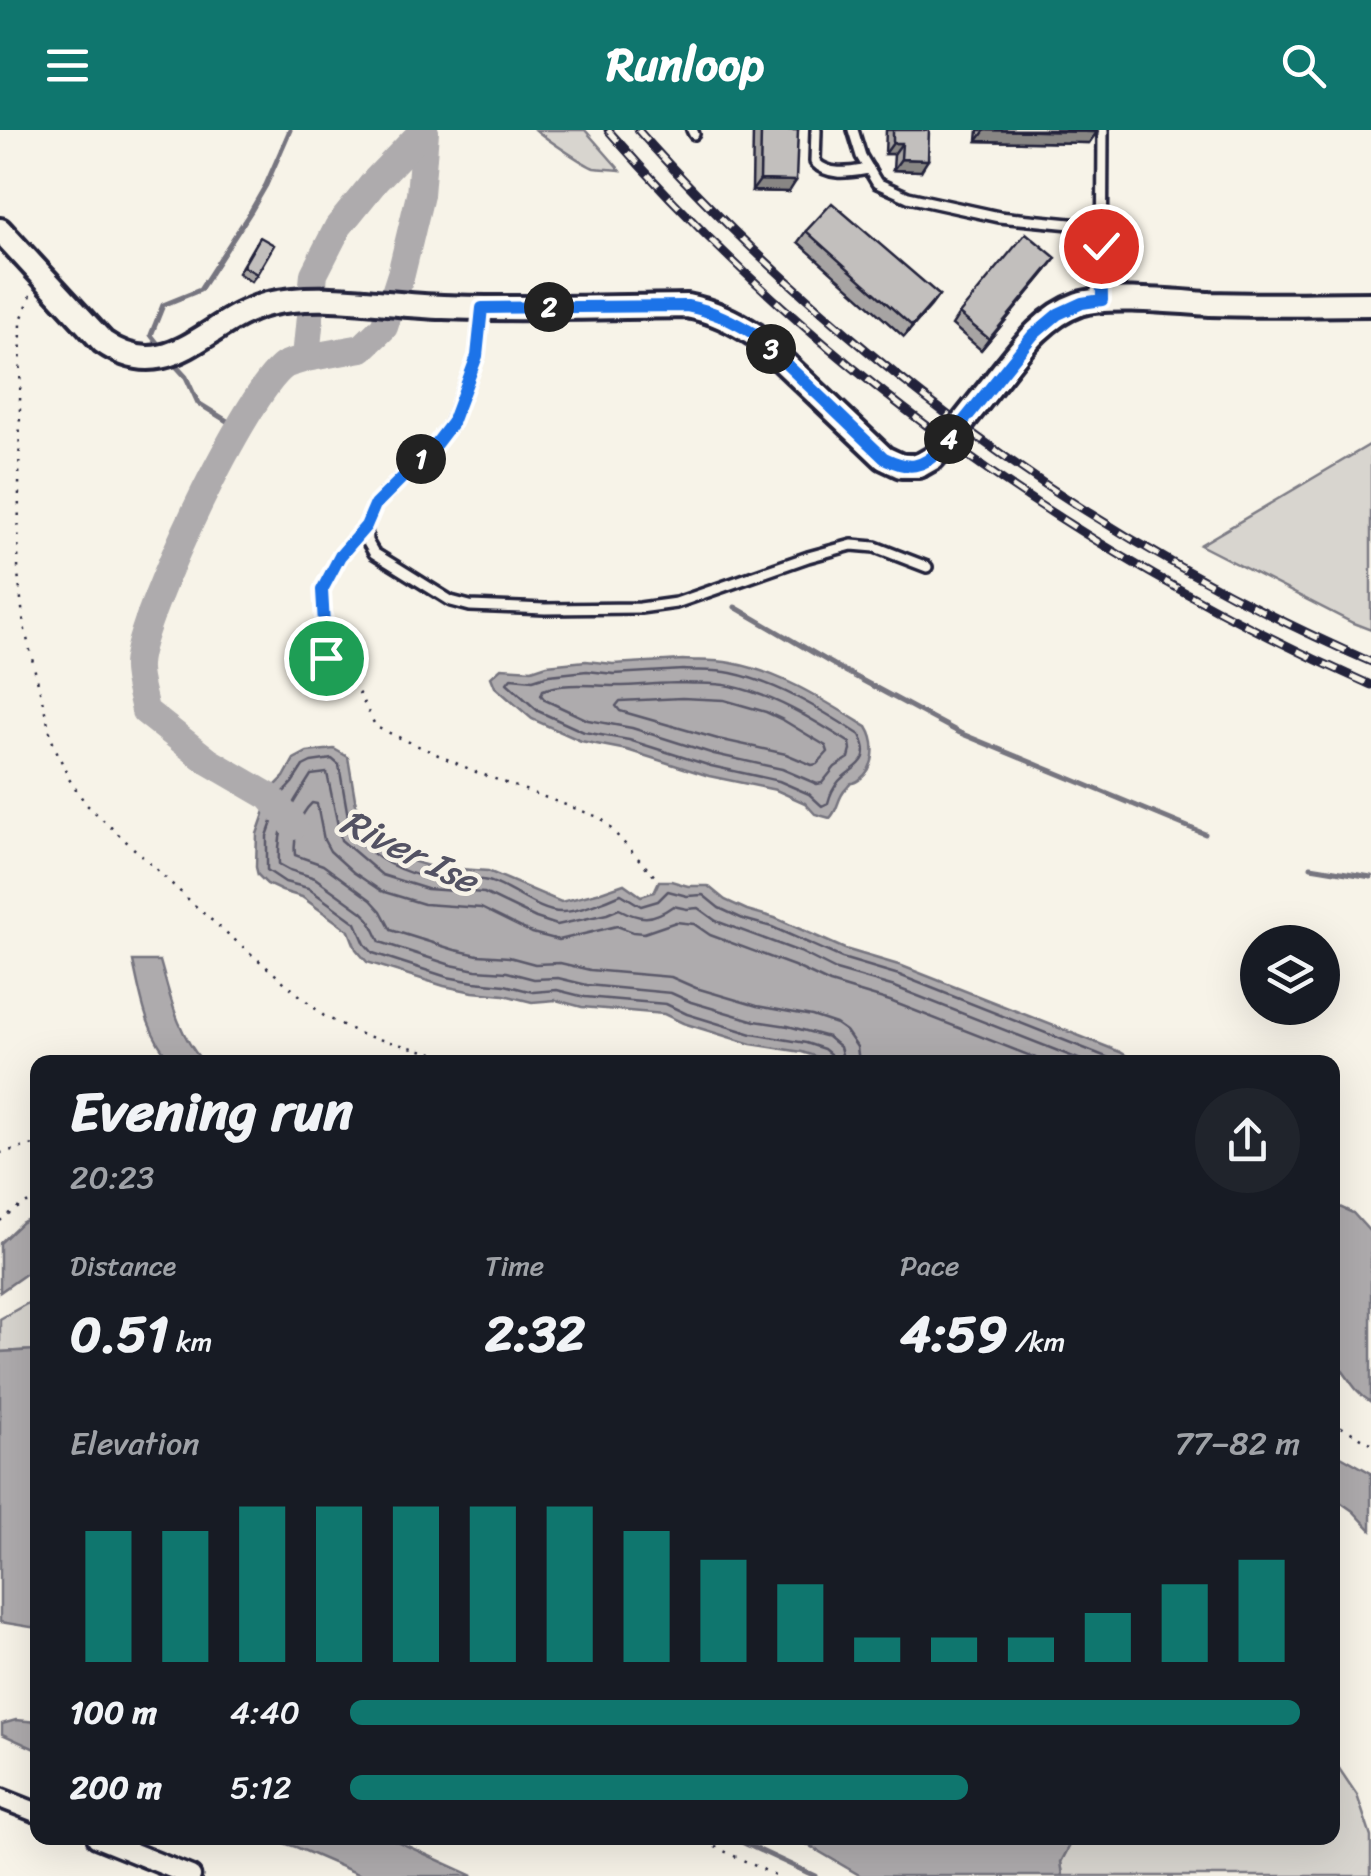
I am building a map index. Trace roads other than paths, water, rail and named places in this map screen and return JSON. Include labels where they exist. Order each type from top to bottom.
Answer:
[{"type":"main road","points":[[0,230],[103,342],[132,357],[156,359],[180,352],[244,313],[287,300],[442,308],[687,306],[708,310],[756,335],[884,458],[901,466],[918,466],[933,458],[1033,335],[1058,314],[1082,303],[1102,300],[1371,304]]},
{"type":"street","points":[[0,1798],[30,1810]]},
{"type":"street","points":[[114,1845],[191,1876]]},
{"type":"lane","points":[[816,130],[815,162],[822,169],[842,173],[869,169]]},
{"type":"lane","points":[[853,130],[861,156],[877,183],[908,196],[999,218],[1101,227]]},
{"type":"lane","points":[[1102,300],[1103,130]]},
{"type":"lane","points":[[482,308],[477,356],[452,423],[375,505],[366,526],[367,541],[374,554],[451,601],[470,606],[640,608],[676,603],[808,557],[852,546],[875,547],[926,568]]},
{"type":"water","points":[[586,661],[613,664],[725,662],[767,673],[867,727],[872,762],[865,775],[843,792],[830,818],[815,814],[805,803],[776,790],[581,741],[532,719],[495,687],[491,677],[501,668],[532,670]]},
{"type":"water","points":[[334,749],[348,757],[360,829],[393,855],[431,867],[488,871],[561,902],[624,884],[641,896],[654,892],[659,881],[708,886],[725,900],[747,910],[845,949],[902,966],[1125,1055],[811,1055],[751,1044],[664,1014],[582,1007],[556,1000],[532,1002],[473,992],[367,962],[349,931],[302,897],[267,884],[258,875],[257,834],[273,788],[294,759],[307,752]]},
{"type":"water","points":[[133,961],[160,961],[181,1027],[197,1055],[166,1055],[146,1014]]},
{"type":"water","points":[[1340,1207],[1353,1213],[1371,1233],[1371,1402],[1342,1370]]},
{"type":"water","points":[[30,1218],[30,1271],[0,1292],[0,1243]]},
{"type":"water","points":[[30,1350],[30,1627],[0,1622],[0,1352]]},
{"type":"water","points":[[1340,1456],[1371,1473],[1371,1530],[1340,1502]]},
{"type":"water","points":[[30,1721],[30,1747],[2,1734],[2,1724]]},
{"type":"water","points":[[290,1845],[405,1845],[473,1876],[363,1876]]},
{"type":"water","points":[[808,1845],[1070,1845],[1061,1862],[1063,1876],[861,1876]]},
{"type":"waterway","points":[[158,344],[151,335],[163,305],[200,290],[266,185],[290,130]]},
{"type":"waterway","name":"River Ise","points":[[294,826],[270,797],[208,761],[145,711],[137,665],[156,602],[222,459],[268,383],[285,365],[306,358],[314,274],[338,227],[424,130]]},
{"type":"waterway","name":"River Ise","points":[[306,358],[362,348],[384,327],[420,195],[425,132]]},
{"type":"waterway","points":[[175,365],[186,377],[198,403],[240,429]]},
{"type":"waterway","points":[[735,607],[960,733],[1205,834]]},
{"type":"waterway","points":[[1311,867],[1371,877]]},
{"type":"waterway","points":[[748,1845],[815,1876]]},
{"type":"railway","points":[[608,130],[689,218],[775,300],[865,377],[959,449],[1057,516],[1158,577],[1263,634],[1371,685]]},
{"type":"railway","points":[[638,130],[704,201],[822,312],[885,366],[1015,464],[1083,509],[1222,590],[1371,662]]}]
